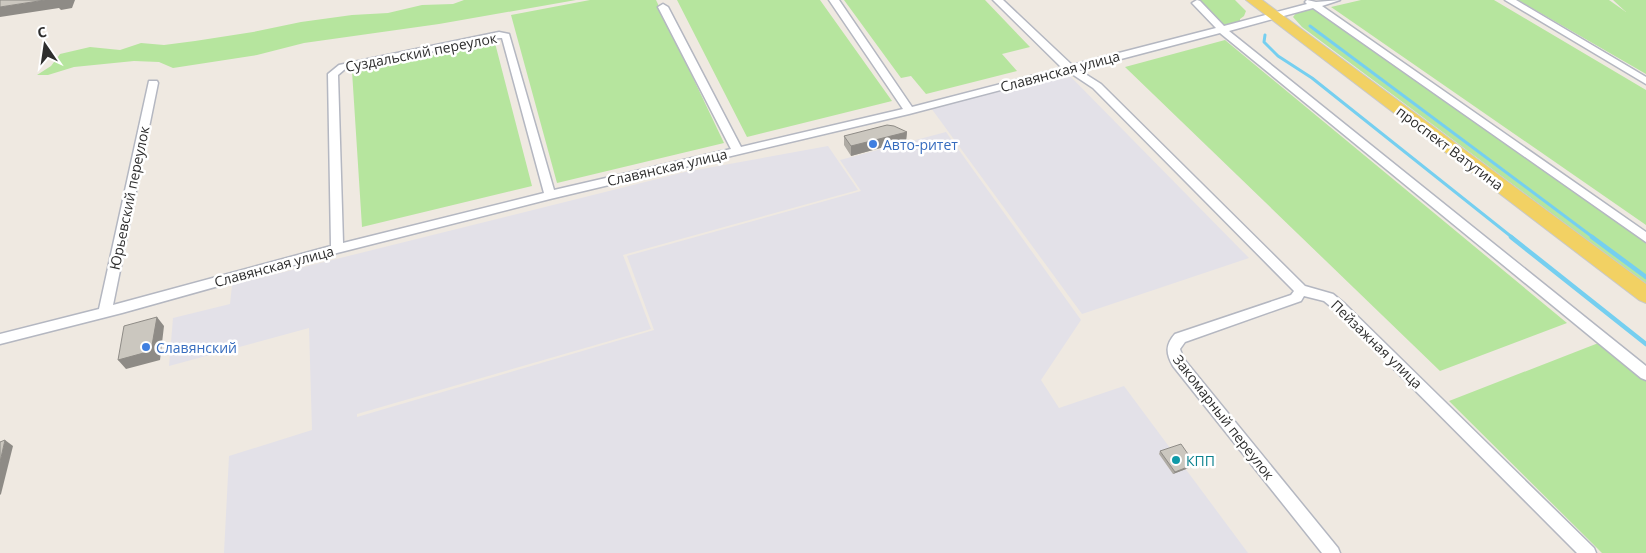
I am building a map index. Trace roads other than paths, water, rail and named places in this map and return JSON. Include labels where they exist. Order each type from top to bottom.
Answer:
[{"type":"main road","name":"проспект Ватутина","points":[[1253,0],[1646,295]]},
{"type":"street","points":[[834,0],[909,111]]},
{"type":"street","points":[[998,0],[1023,27],[1069,68],[1097,86],[1301,290]]},
{"type":"street","name":"Славянская улица","points":[[0,339],[337,249],[550,195],[909,111],[1274,16],[1310,2],[1335,0]]},
{"type":"street","points":[[1510,0],[1646,81]]},
{"type":"street","points":[[1310,2],[1646,238]]},
{"type":"street","points":[[1197,3],[1205,9],[1222,30],[1646,374]]},
{"type":"street","points":[[663,7],[738,151]]},
{"type":"street","name":"Суздальский переулок","points":[[337,249],[333,74],[342,67],[499,35],[506,36],[550,195]]},
{"type":"street","name":"Юрьевский переулок","points":[[105,312],[153,83]]},
{"type":"street","name":"Закомарный переулок","points":[[1301,290],[1296,298],[1180,338],[1174,343],[1172,349],[1173,356],[1332,553]]},
{"type":"street","name":"Пейзажная улица","points":[[1301,290],[1328,297],[1340,307],[1588,553]]},
{"type":"waterway","points":[[1310,26],[1594,238]]},
{"type":"waterway","points":[[1265,35],[1264,42],[1278,56],[1312,78],[1513,238]]},
{"type":"waterway","points":[[1511,237],[1646,344]]},
{"type":"waterway","points":[[1592,237],[1646,277]]},
{"type":"place","name":"Авто-ритет","points":[[873,144]]},
{"type":"place","name":"Славянский","points":[[146,347]]},
{"type":"place","name":"КПП","points":[[1176,460]]}]
